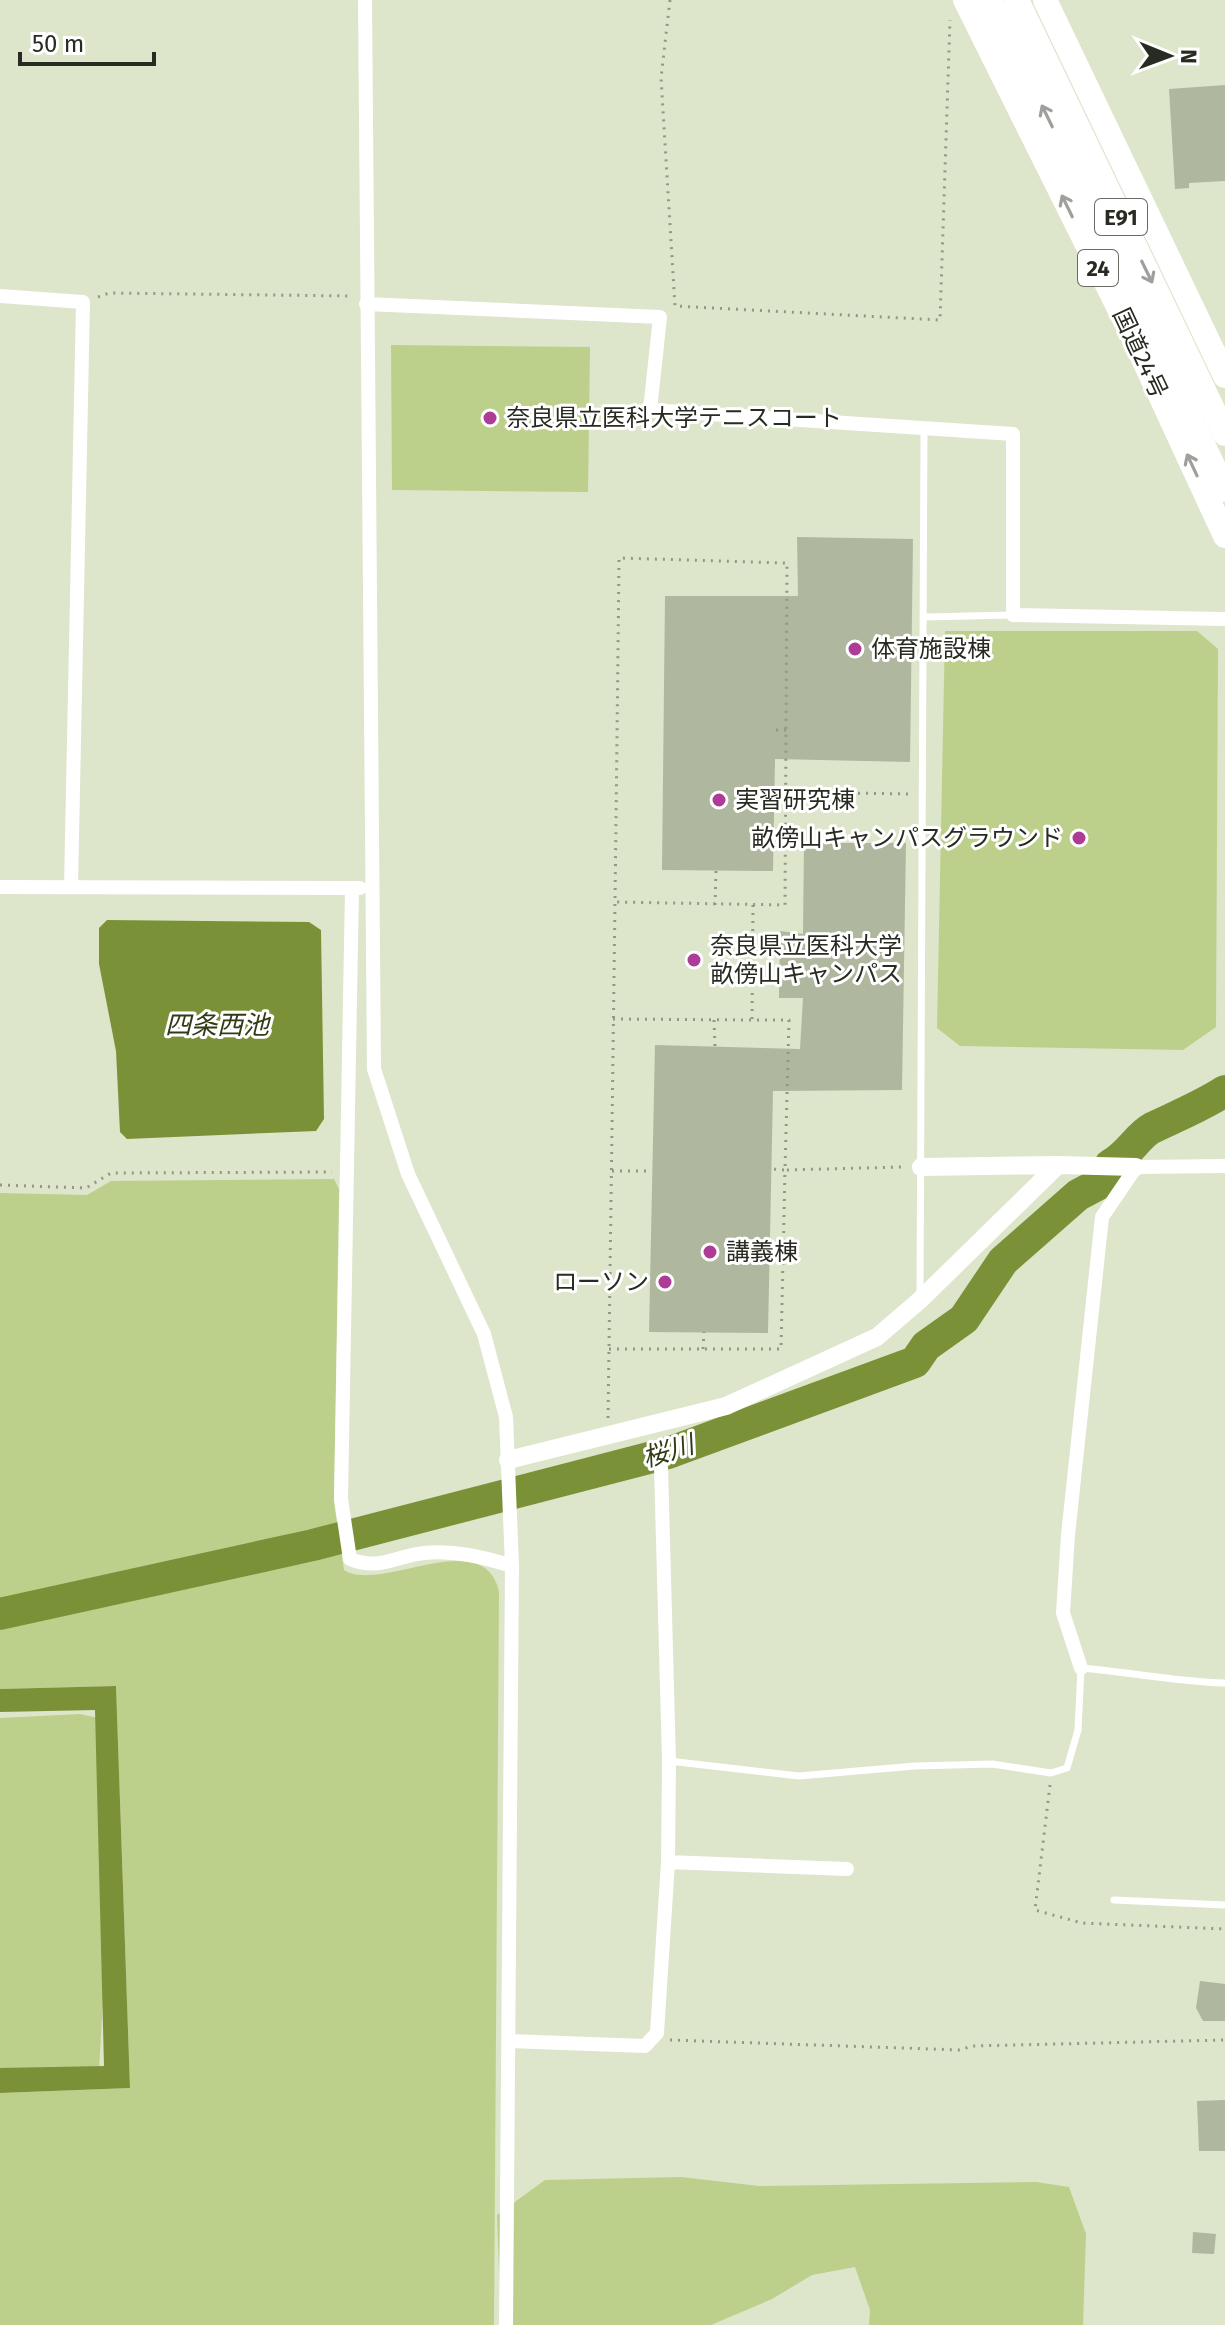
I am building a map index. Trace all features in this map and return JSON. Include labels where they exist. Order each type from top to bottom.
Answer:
[{"type":"highway","name":"E91","points":[[991,0],[1225,490]]},
{"type":"highway","name":"E91","points":[[1017,0],[1225,434]]},
{"type":"highway","points":[[1045,0],[1225,376]]},
{"type":"highway","name":"国道24号","points":[[965,1],[1132,335],[1225,536]]},
{"type":"street","points":[[365,0],[374,1069],[408,1174],[484,1334],[506,1417],[512,1566],[506,2325]]},
{"type":"street","points":[[0,296],[83,302],[71,887]]},
{"type":"street","points":[[366,300],[660,317],[650,410],[1013,434],[1013,615],[1225,619]]},
{"type":"street","points":[[0,887],[372,888]]},
{"type":"street","points":[[352,888],[341,1499],[350,1559],[367,1566],[423,1553],[467,1553],[512,1566]]},
{"type":"street","points":[[508,1460],[726,1406],[877,1337],[920,1300],[1058,1165]]},
{"type":"street","points":[[921,1167],[1225,1166]]},
{"type":"street","points":[[1081,1668],[1063,1613],[1068,1535],[1102,1217],[1136,1167]]},
{"type":"street","points":[[509,2041],[645,2046],[657,2033],[668,1862],[669,1761],[661,1467]]},
{"type":"street","points":[[668,1862],[847,1869]]},
{"type":"lane","points":[[920,1300],[924,428]]},
{"type":"lane","points":[[923,617],[1013,615]]},
{"type":"lane","points":[[669,1761],[799,1776],[992,1764],[1051,1773],[1067,1768],[1078,1730],[1081,1668],[1126,1671],[1174,1682],[1225,1683]]},
{"type":"lane","points":[[1114,1900],[1225,1905]]},
{"type":"path","points":[[670,0],[661,78],[675,306],[940,320],[950,16],[965,1]]},
{"type":"path","points":[[83,302],[109,293],[366,300]]},
{"type":"path","points":[[608,1437],[619,558],[787,563],[785,905],[615,902]]},
{"type":"path","points":[[776,730],[786,730]]},
{"type":"path","points":[[785,792],[922,795]]},
{"type":"path","points":[[715,905],[716,871]]},
{"type":"path","points":[[752,1020],[753,905]]},
{"type":"path","points":[[609,1349],[781,1349],[789,1020],[613,1019]]},
{"type":"path","points":[[714,1020],[715,1047]]},
{"type":"path","points":[[771,1169],[921,1167]]},
{"type":"path","points":[[611,1171],[652,1171]]},
{"type":"path","points":[[0,1185],[86,1188],[111,1173],[348,1172]]},
{"type":"path","points":[[703,1349],[704,1332]]},
{"type":"path","points":[[1051,1773],[1035,1910],[1082,1923],[1225,1929]]},
{"type":"path","points":[[651,2040],[960,2050],[972,2046],[1225,2040]]},
{"type":"shaded area","name":"奈良県立医科大学テニスコート","points":[[391,345],[590,347],[588,492],[392,490]]},
{"type":"shaded area","name":"畝傍山キャンパスグラウンド","points":[[945,631],[1197,631],[1218,649],[1216,1027],[1183,1050],[960,1046],[937,1028]]},
{"type":"shaded area","points":[[334,1179],[339,1189],[334,1502],[344,1570],[360,1575],[381,1574],[453,1561],[474,1563],[490,1572],[499,1592],[494,2325],[0,2325],[0,2093],[130,2088],[116,1686],[0,1689],[0,1193],[87,1195],[111,1181]]},
{"type":"shaded area","points":[[80,1714],[98,1718],[103,1998],[99,2071],[0,2071],[0,1718]]},
{"type":"shaded area","points":[[681,2177],[759,2186],[1036,2182],[1069,2187],[1086,2234],[1083,2325],[869,2325],[870,2310],[855,2267],[812,2275],[772,2299],[711,2325],[501,2325],[497,2215],[545,2180]]},
{"type":"water","name":"四条西池","points":[[107,920],[309,922],[321,930],[324,1119],[316,1131],[127,1139],[120,1132],[116,1051],[99,964],[99,928]]},
{"type":"water","points":[[116,1686],[130,2088],[0,2093],[0,2068],[104,2066],[95,1710],[0,1712],[0,1689]]},
{"type":"building","points":[[1225,85],[1225,181],[1189,183],[1189,188],[1175,189],[1169,89]]},
{"type":"building","points":[[797,537],[913,539],[910,762],[775,759],[773,871],[662,870],[665,596],[798,596]]},
{"type":"building","points":[[804,843],[906,843],[902,1090],[773,1091],[768,1333],[649,1332],[655,1045],[800,1049],[803,998],[779,998],[780,931],[803,934]]},
{"type":"building","points":[[1200,1981],[1225,1984],[1225,2021],[1203,2021],[1196,2008]]},
{"type":"building","points":[[1225,2100],[1225,2151],[1199,2151],[1197,2101]]},
{"type":"building","points":[[1193,2232],[1216,2234],[1214,2254],[1192,2253]]},
{"type":"waterway","name":"桜川","points":[[0,1614],[313,1545],[668,1453],[915,1362],[926,1346],[964,1319],[1003,1261],[1078,1195],[1112,1177],[1110,1165],[1142,1136],[1225,1091]]},
{"type":"place","name":"奈良県立医科大学テニスコート","points":[[490,418]]},
{"type":"place","name":"体育施設棟","points":[[855,649]]},
{"type":"place","name":"実習研究棟","points":[[719,800]]},
{"type":"place","name":"畝傍山キャンパスグラウンド","points":[[1079,838]]},
{"type":"place","name":"奈良県立医科大学 畝傍山キャンパス","points":[[694,960]]},
{"type":"place","name":"講義棟","points":[[710,1252]]},
{"type":"place","name":"ローソン","points":[[665,1282]]}]
